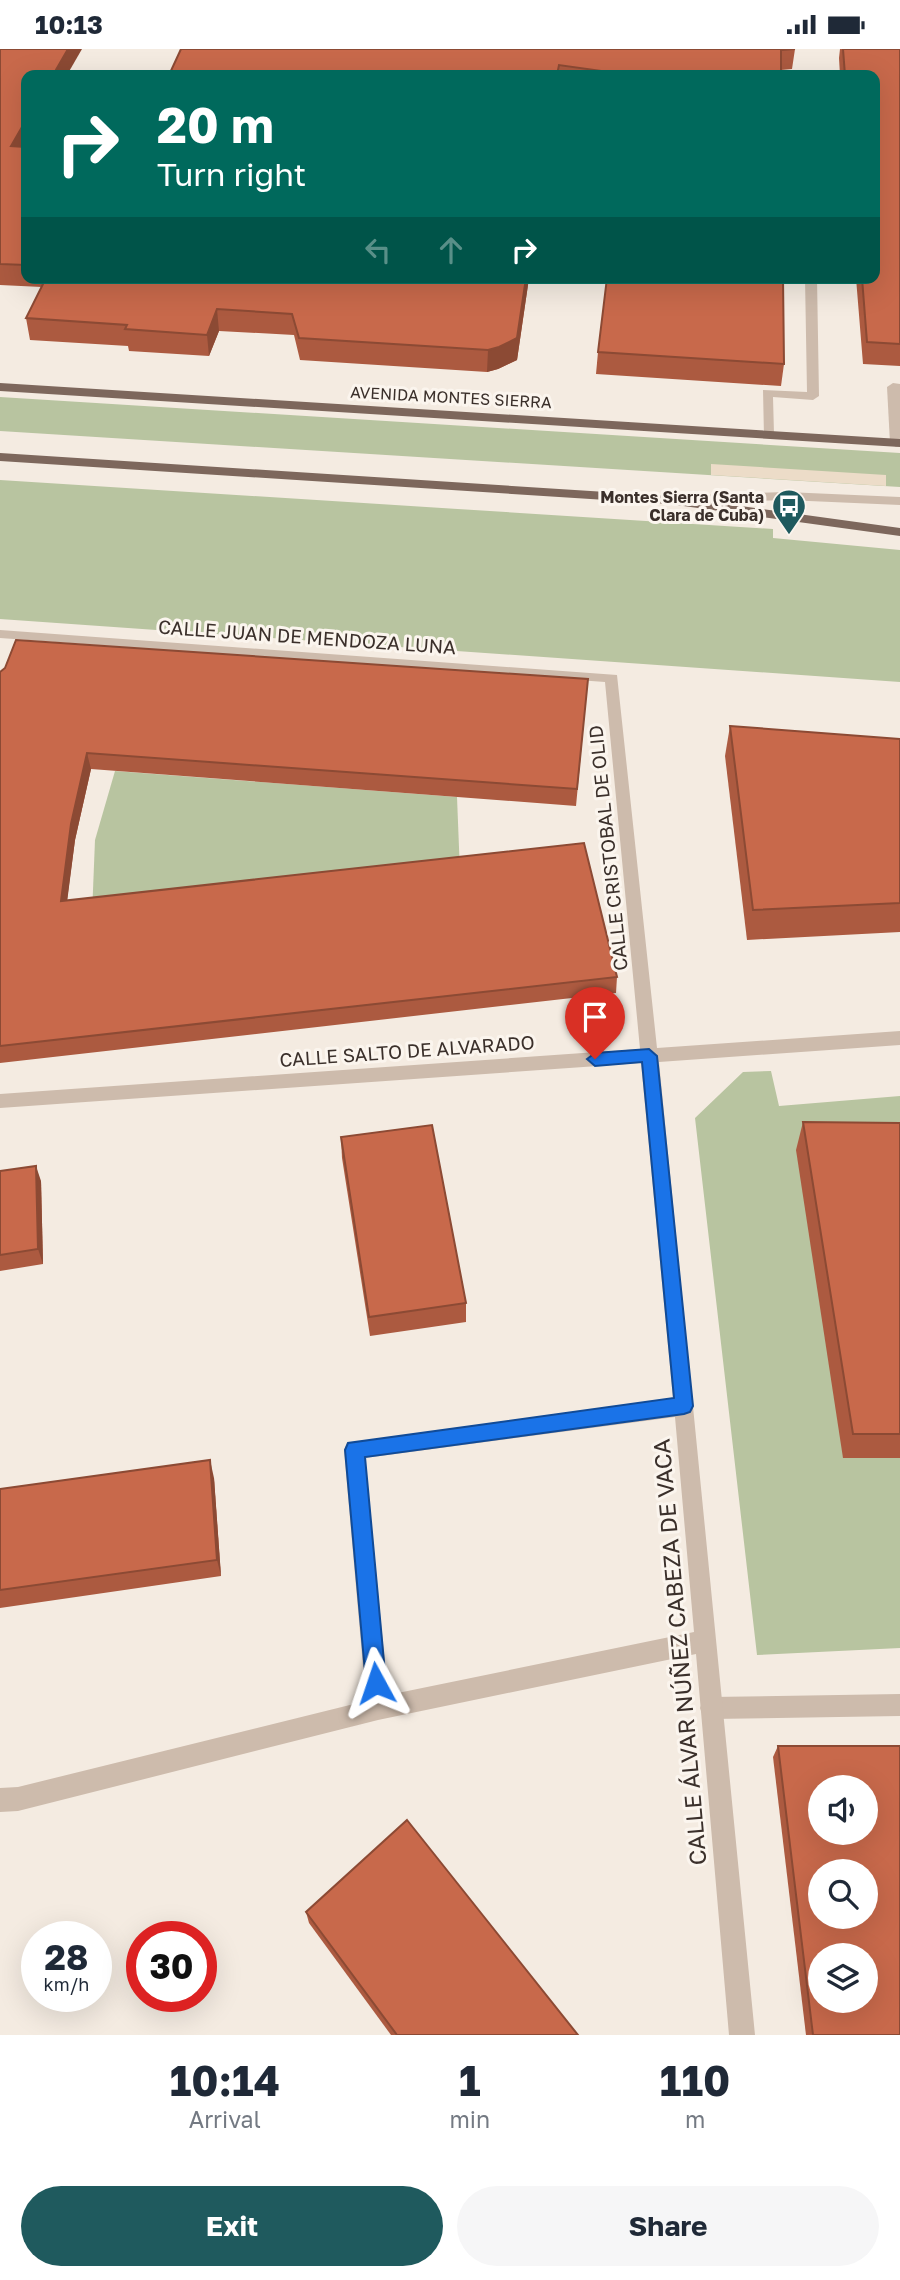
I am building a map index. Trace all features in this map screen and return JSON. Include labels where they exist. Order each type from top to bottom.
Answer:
[{"type":"main road","name":"AVENIDA MONTES SIERRA","points":[[0,387],[898,443]]},
{"type":"main road","points":[[0,457],[669,500],[900,532]]},
{"type":"street","points":[[768,434],[767,393],[813,396],[811,284]]},
{"type":"street","points":[[898,443],[893,387],[900,388]]},
{"type":"street","points":[[669,500],[786,496],[900,501]]},
{"type":"street","name":"CALLE JUAN DE MENDOZA LUNA","points":[[0,634],[16,641],[612,678]]},
{"type":"street","name":"CALLE CRISTOBAL DE OLID","points":[[612,678],[649,1056]]},
{"type":"street","name":"CALLE SALTO DE ALVARADO","points":[[0,1101],[900,1038]]},
{"type":"street","name":"CALLE ÁLVAR NÚÑEZ CABEZA DE VACA","points":[[649,1056],[684,1406],[741,2035]]},
{"type":"street","points":[[378,1709],[354,1450],[684,1406]]},
{"type":"street","points":[[0,1800],[18,1799],[378,1709],[704,1641]]},
{"type":"street","points":[[711,1708],[900,1705]]},
{"type":"green space","points":[[0,397],[900,453],[900,487],[0,431]]},
{"type":"green space","points":[[0,480],[773,529],[773,538],[900,550],[900,682],[0,619]]},
{"type":"green space","points":[[115,771],[457,797],[460,873],[92,915],[95,840]]},
{"type":"green space","points":[[771,1071],[779,1106],[900,1096],[900,1648],[757,1655],[695,1118],[743,1072]]},
{"type":"shaded area","points":[[711,464],[886,475],[886,486],[711,475]]},
{"type":"building","points":[[0,49],[68,49],[56,70],[21,70],[21,129],[11,146],[21,147],[21,265],[0,264]]},
{"type":"building","points":[[181,49],[795,49],[781,50],[781,70],[594,70],[559,65],[558,70],[171,70]]},
{"type":"building","points":[[843,49],[900,49],[900,344],[867,342],[862,284],[880,284],[880,70],[845,70]]},
{"type":"building","points":[[43,284],[525,284],[517,338],[488,350],[299,338],[292,314],[217,309],[207,335],[125,329],[127,325],[26,318]]},
{"type":"building","points":[[606,284],[783,284],[784,364],[598,352]]},
{"type":"building","points":[[16,640],[588,679],[577,789],[87,753],[71,824],[61,901],[584,843],[617,977],[0,1046],[0,672],[5,668]]},
{"type":"building","points":[[730,726],[900,739],[900,903],[753,910]]},
{"type":"building","points":[[803,1122],[900,1123],[900,1434],[853,1434]]},
{"type":"building","points":[[432,1125],[466,1303],[369,1317],[341,1137]]},
{"type":"building","points":[[36,1166],[38,1249],[0,1255],[0,1171]]},
{"type":"building","points":[[210,1460],[217,1560],[0,1590],[0,1489]]},
{"type":"building","points":[[778,1746],[900,1746],[900,2035],[813,2035],[810,2013],[878,2013],[878,1943],[808,1943],[808,1994]]},
{"type":"building","points":[[407,1820],[578,2035],[397,2035],[306,1912]]},
{"type":"place","name":"Montes Sierra (Santa Clara de Cuba)","points":[[789,536]]},
{"type":"route","points":[[376,1683],[354,1450],[684,1406],[649,1056],[595,1059]]}]
